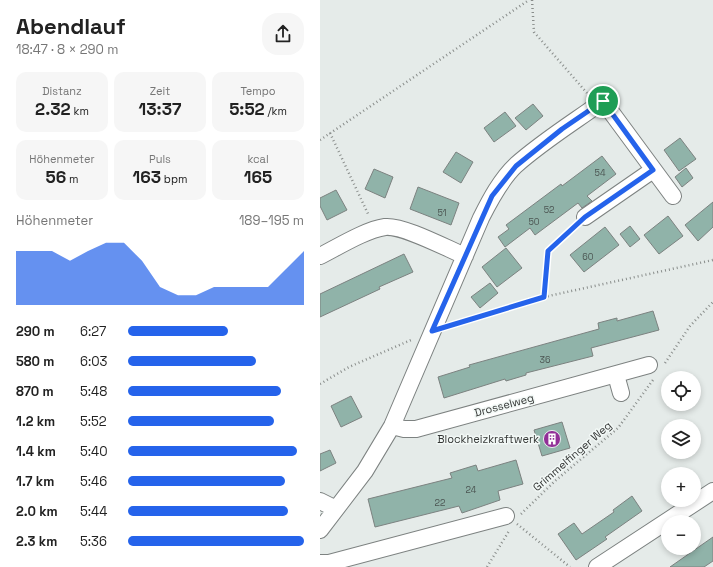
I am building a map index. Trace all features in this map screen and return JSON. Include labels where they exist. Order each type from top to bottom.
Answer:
[{"type":"street","points":[[320,530],[365,471],[392,426],[492,196],[516,166],[562,129],[603,101],[672,196]]},
{"type":"street","points":[[585,217],[653,170]]},
{"type":"street","points":[[320,256],[375,230],[386,227],[399,228],[465,256]]},
{"type":"street","name":"Drosselweg","points":[[392,426],[404,429],[416,429],[616,375],[657,368]]},
{"type":"street","points":[[616,375],[621,393]]},
{"type":"street","points":[[597,567],[713,490]]},
{"type":"street","points":[[320,501],[336,509]]},
{"type":"street","points":[[320,563],[329,564],[480,530],[510,519]]},
{"type":"path","points":[[320,140],[531,0],[534,32],[588,95],[591,110]]},
{"type":"path","points":[[330,133],[375,230]]},
{"type":"path","points":[[544,297],[548,251],[585,217]]},
{"type":"path","points":[[320,384],[349,367],[432,331],[544,297],[713,260]]},
{"type":"path","name":"Grimmelfinger Weg","points":[[487,567],[501,542],[510,519],[523,511],[555,481],[618,428],[657,368],[690,326],[713,302]]},
{"type":"path","points":[[510,519],[570,567]]},
{"type":"building","points":[[533,104],[543,116],[526,130],[515,118]]},
{"type":"building","points":[[505,112],[516,126],[494,142],[484,128]]},
{"type":"building","points":[[680,138],[696,159],[679,171],[664,150]]},
{"type":"building","points":[[456,152],[473,162],[461,183],[443,172]]},
{"type":"building","points":[[602,156],[616,174],[587,196],[592,201],[582,208],[578,203],[535,235],[530,228],[505,247],[498,237],[509,229],[506,225]]},
{"type":"building","points":[[686,168],[693,178],[682,187],[675,177]]},
{"type":"building","points":[[374,169],[393,177],[385,198],[365,189]]},
{"type":"building","points":[[418,187],[459,203],[451,225],[410,209]]},
{"type":"building","points":[[336,190],[347,210],[327,220],[320,206],[320,198]]},
{"type":"building","points":[[713,202],[713,227],[698,241],[685,225]]},
{"type":"building","points":[[668,216],[683,236],[659,254],[644,235]]},
{"type":"building","points":[[630,226],[640,239],[630,247],[620,234]]},
{"type":"building","points":[[605,227],[619,245],[584,272],[570,255]]},
{"type":"building","points":[[506,248],[522,268],[497,287],[482,267]]},
{"type":"building","points":[[404,254],[413,272],[379,287],[380,289],[320,317],[320,294]]},
{"type":"building","points":[[490,283],[498,293],[480,308],[471,297]]},
{"type":"building","points":[[653,311],[659,330],[591,348],[593,356],[526,373],[526,375],[506,381],[505,379],[444,398],[438,377],[470,367],[469,365],[599,329],[598,323],[617,318],[617,321]]},
{"type":"building","points":[[351,396],[362,417],[341,427],[331,406]]},
{"type":"building","name":"Blockheizkraftwerk","points":[[562,422],[570,448],[542,456],[534,430]]},
{"type":"building","points":[[330,450],[336,463],[320,471],[320,454]]},
{"type":"building","points":[[516,460],[523,484],[498,491],[500,500],[462,513],[459,506],[375,527],[368,499],[452,478],[450,473],[476,465],[478,471]]},
{"type":"building","points":[[632,496],[642,511],[605,537],[607,539],[576,560],[558,534],[574,523],[582,534],[614,512],[613,510]]},
{"type":"building","points":[[713,537],[713,561],[704,567],[670,567],[687,555],[701,555],[701,545]]},
{"type":"place","name":"Blockheizkraftwerk","points":[[552,439]]},
{"type":"route","points":[[603,101],[653,170],[585,217],[548,251],[544,297],[432,331],[492,196],[516,166],[562,129],[603,101]]}]
